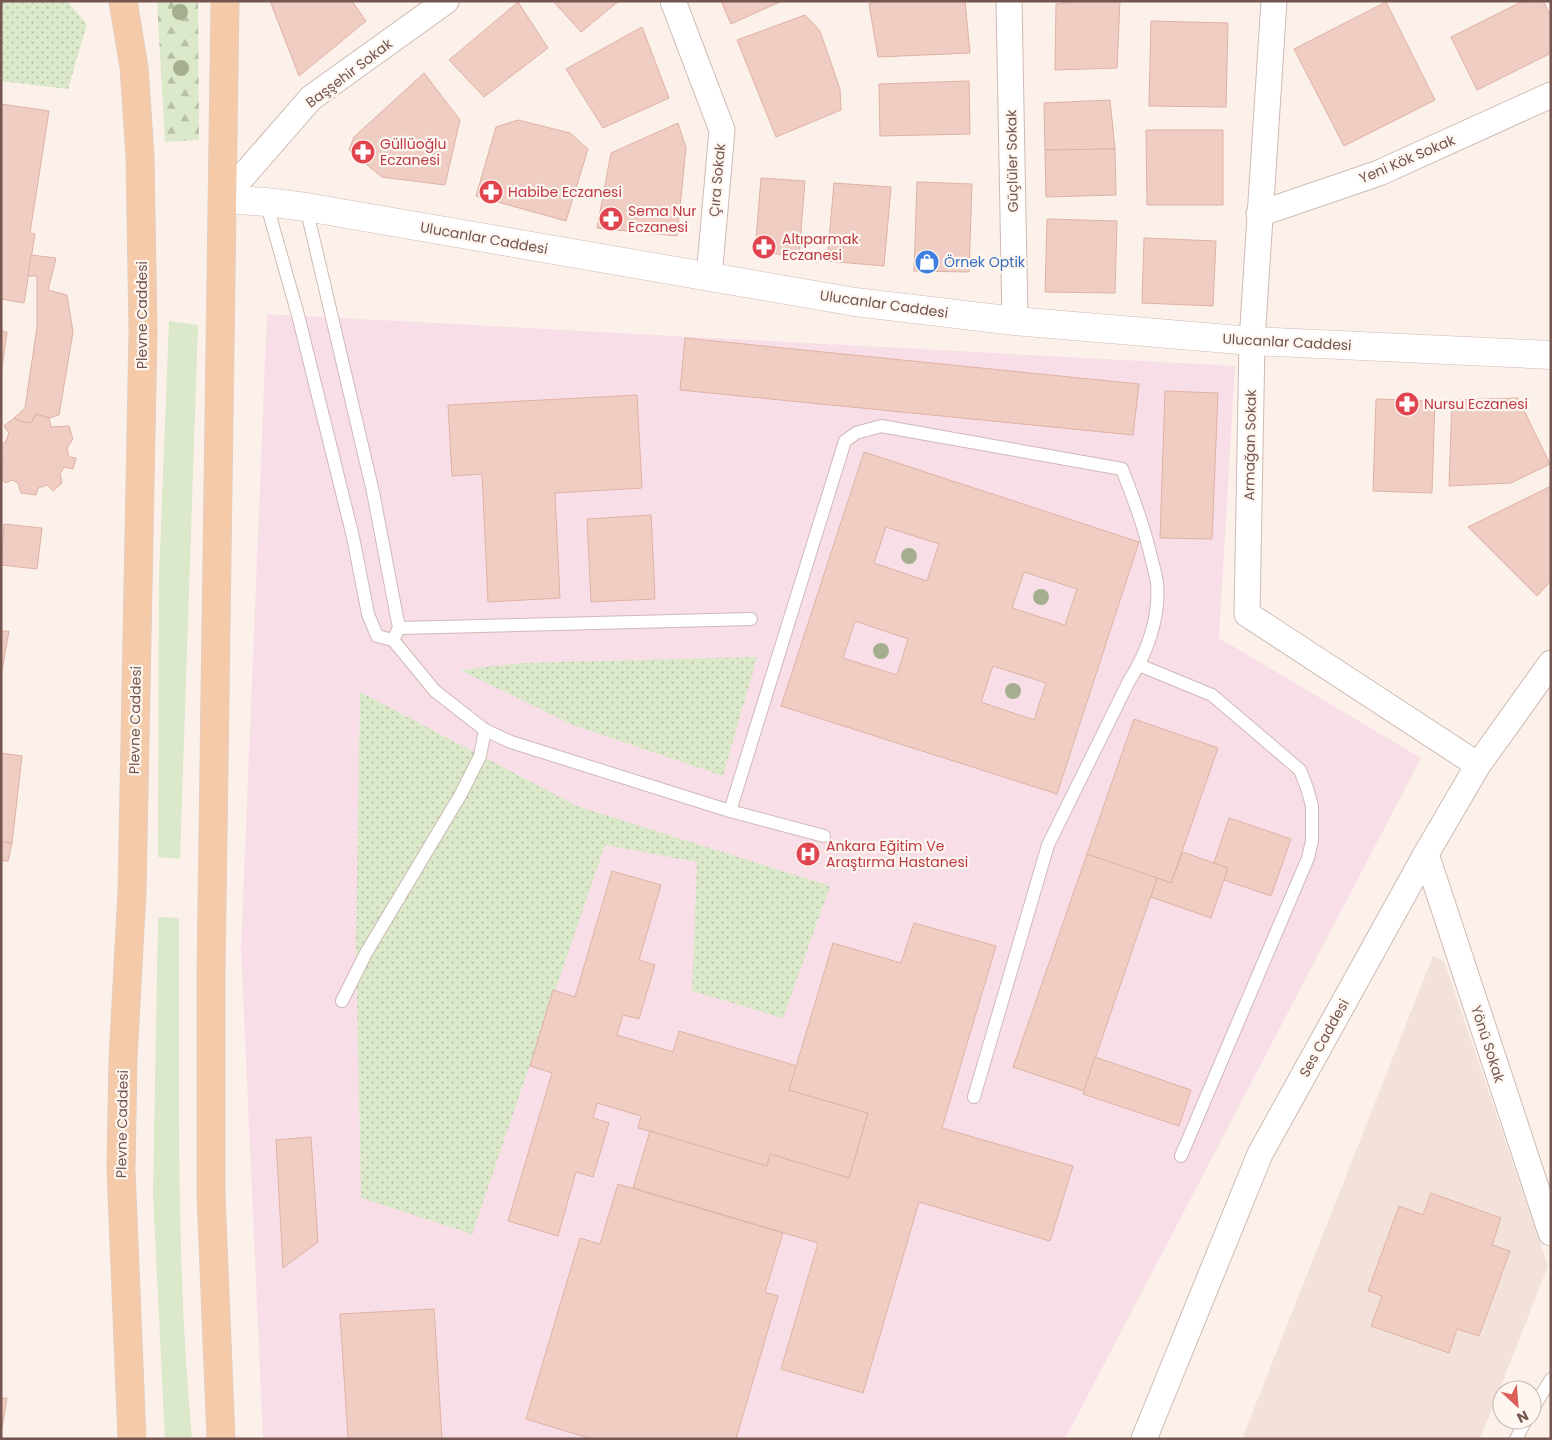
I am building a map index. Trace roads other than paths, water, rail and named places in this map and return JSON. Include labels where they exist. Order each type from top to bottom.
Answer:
[{"type":"main road","name":"Plevne Caddesi","points":[[123,1],[134,67],[140,156],[143,332],[132,882],[123,1059],[121,1169],[132,1439]]},
{"type":"main road","points":[[221,1439],[211,1195],[211,973],[225,1]]},
{"type":"main road","name":"Ulucanlar Caddesi","points":[[223,200],[266,202],[306,207],[855,302],[1015,320],[1252,341],[1551,355]]},
{"type":"street","name":"Başşehir Sokak","points":[[223,200],[311,98],[446,1]]},
{"type":"street","name":"Çıra Sokak","points":[[673,1],[722,130],[709,277]]},
{"type":"street","name":"Güçlüler Sokak","points":[[1009,1],[1015,320]]},
{"type":"street","name":"Armağan Sokak","points":[[1274,1],[1252,341],[1247,614],[1478,765]]},
{"type":"street","name":"Yeni Kök Sokak","points":[[1259,214],[1379,173],[1551,95]]},
{"type":"street","name":"Ses Caddesi","points":[[1144,1439],[1260,1154],[1426,854],[1478,765],[1551,663]]},
{"type":"street","name":"Yönü Sokak","points":[[1426,854],[1551,1233]]},
{"type":"lane","points":[[266,202],[298,315],[353,537],[368,614],[376,636],[751,618]]},
{"type":"lane","points":[[306,207],[373,492],[396,634],[435,691],[485,730],[511,742],[730,811],[824,836]]},
{"type":"lane","points":[[730,811],[845,440],[856,433],[881,426],[1122,469],[1144,529],[1157,583],[1157,606],[1152,629],[1139,665],[1129,681],[1048,845],[974,1097]]},
{"type":"lane","points":[[1139,665],[1212,695],[1300,770],[1312,806],[1312,841],[1308,858],[1180,1156]]},
{"type":"lane","points":[[342,1001],[371,944],[461,794],[480,756],[485,730]]},
{"type":"lane","points":[[1542,1394],[1551,1379]]},
{"type":"place","name":"Güllüoğlu Eczanesi","points":[[363,152]]},
{"type":"place","name":"Habibe Eczanesi","points":[[491,192]]},
{"type":"place","name":"Sema Nur Eczanesi","points":[[611,219]]},
{"type":"place","name":"Altıparmak Eczanesi","points":[[764,247]]},
{"type":"place","name":"Örnek Optik","points":[[927,262]]},
{"type":"place","name":"Nursu Eczanesi","points":[[1407,404]]},
{"type":"place","name":"Ankara Eğitim Ve Araştırma Hastanesi","points":[[808,854]]}]
